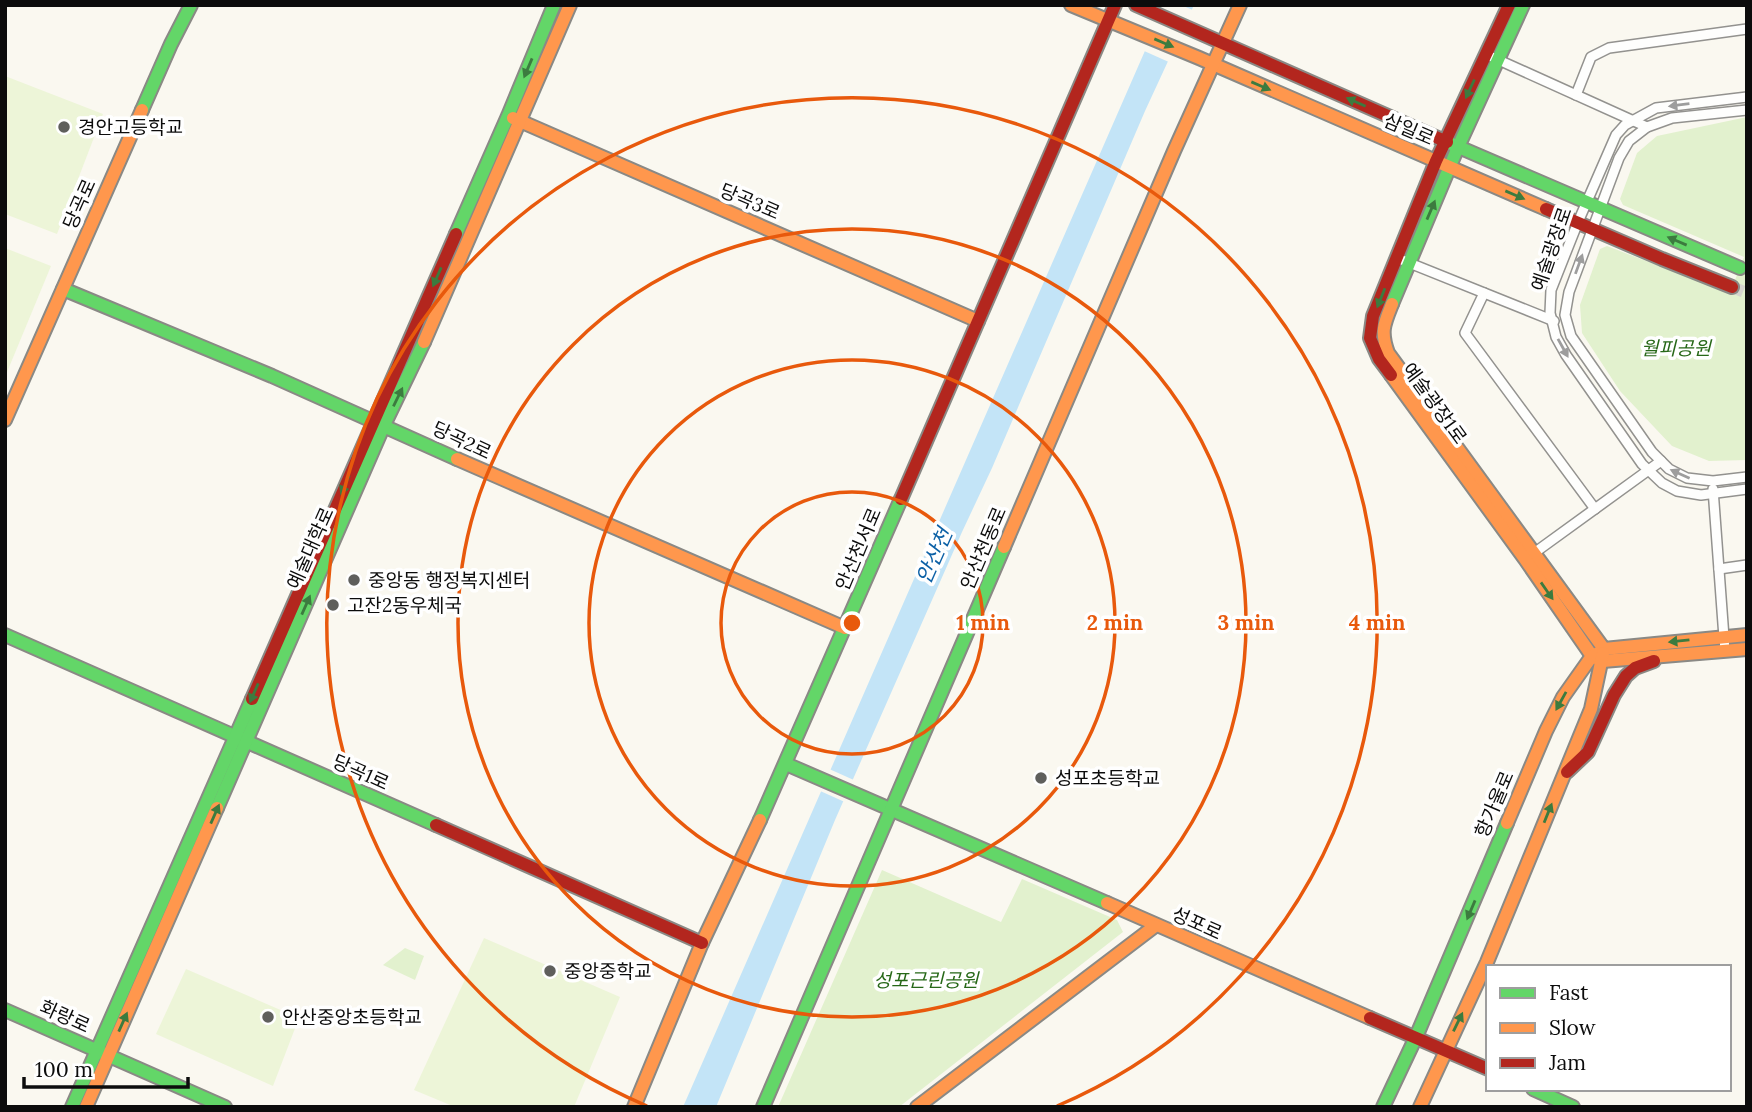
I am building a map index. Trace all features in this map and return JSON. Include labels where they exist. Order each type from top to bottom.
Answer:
[{"type":"street","name":"당곡로","points":[[5,420],[171,44],[191,5]]},
{"type":"street","name":"예술대학로","points":[[513,118],[554,5]]},
{"type":"street","name":"예술대학로","points":[[72,1107],[102,1053],[513,118],[570,5]]},
{"type":"street","name":"삼일로","points":[[1071,5],[1732,287]]},
{"type":"street","name":"안산천서로","points":[[634,1107],[702,943],[786,764],[1115,5]]},
{"type":"street","name":"안산천동로","points":[[763,1107],[1240,5]]},
{"type":"street","name":"예술광장1로","points":[[1403,261],[1458,147],[1509,5]]},
{"type":"street","name":"예술광장1로","points":[[1523,5],[1445,141],[1436,162],[1383,326],[1383,339],[1388,353],[1600,655]]},
{"type":"street","name":"삼일로","points":[[1137,6],[1740,268]]},
{"type":"street","points":[[1576,95],[1591,57],[1609,48],[1747,29]]},
{"type":"street","points":[[1492,57],[1647,127]]},
{"type":"street","name":"예술광장로","points":[[1747,97],[1656,108],[1625,125],[1616,135],[1578,222],[1551,290],[1550,313],[1556,337],[1566,355],[1642,464],[1662,483],[1677,492],[1701,495],[1747,489]]},
{"type":"street","name":"예술광장로","points":[[1747,110],[1672,118],[1647,127],[1629,141],[1619,158],[1599,208],[1569,292],[1566,315],[1571,335],[1652,452],[1669,469],[1687,478],[1713,481],[1747,477]]},
{"type":"street","name":"당곡3로","points":[[513,118],[978,321]]},
{"type":"street","points":[[1403,261],[1569,327]]},
{"type":"street","name":"당곡2로","points":[[63,289],[272,376],[845,628]]},
{"type":"street","points":[[1484,293],[1465,333],[1594,509]]},
{"type":"street","points":[[1530,556],[1661,461]]},
{"type":"street","points":[[1713,481],[1725,651]]},
{"type":"street","points":[[1719,569],[1747,565]]},
{"type":"street","name":"당곡1로","points":[[5,635],[702,943]]},
{"type":"street","points":[[1600,655],[1747,635]]},
{"type":"street","points":[[1600,655],[1672,655],[1747,649]]},
{"type":"street","points":[[1420,1107],[1487,962],[1591,709],[1600,655]]},
{"type":"street","name":"항가울로","points":[[1383,1107],[1416,1037],[1546,731],[1563,697],[1600,655]]},
{"type":"street","points":[[1564,774],[1584,757],[1590,748],[1611,701],[1633,668],[1672,655]]},
{"type":"street","name":"성포로","points":[[786,764],[1486,1068]]},
{"type":"street","points":[[917,1107],[1155,926]]},
{"type":"street","name":"화랑로","points":[[5,1010],[225,1107]]},
{"type":"street","name":"예술대학로","points":[[86,1107],[102,1053]]},
{"type":"street","points":[[1537,1091],[1573,1107]]},
{"type":"green space","points":[[5,76],[103,114],[57,234],[5,214]]},
{"type":"green space","name":"월피공원","points":[[1747,117],[1747,460],[1709,461],[1672,446],[1620,391],[1582,333],[1580,305],[1600,249],[1607,246],[1730,293],[1744,257],[1623,205],[1620,199],[1637,153],[1657,136]]},
{"type":"green space","points":[[5,248],[51,266],[5,377]]},
{"type":"green space","name":"성포근린공원","points":[[882,870],[1001,922],[1022,879],[1117,920],[1123,932],[899,1107],[778,1107]]},
{"type":"green space","points":[[484,938],[620,997],[574,1107],[455,1107],[414,1090]]},
{"type":"green space","points":[[405,948],[424,956],[415,980],[383,965]]},
{"type":"green space","points":[[186,969],[299,1018],[273,1086],[156,1034]]},
{"type":"water","name":"안산천","points":[[1165,5],[1194,5],[1145,111],[992,468],[835,820],[716,1107],[683,1107]]},
{"type":"pier","points":[[1162,5],[1181,5],[1195,11],[1171,63],[1142,50]]},
{"type":"pier","points":[[827,768],[856,781],[847,803],[818,790]]},
{"type":"tunnel","points":[[1732,287],[1747,293]]},
{"type":"traffic: fast","points":[[142,110],[191,5]]},
{"type":"traffic: fast","points":[[456,234],[554,5]]},
{"type":"traffic: fast","points":[[1392,304],[1458,147],[1523,5]]},
{"type":"traffic: fast","points":[[1447,142],[1740,268]]},
{"type":"traffic: fast","points":[[63,289],[272,376],[457,459]]},
{"type":"traffic: fast","points":[[217,808],[384,425],[424,342]]},
{"type":"traffic: fast","points":[[760,820],[901,499]]},
{"type":"traffic: fast","points":[[763,1107],[1004,547]]},
{"type":"traffic: fast","points":[[5,635],[436,825]]},
{"type":"traffic: fast","points":[[72,1107],[252,699]]},
{"type":"traffic: fast","points":[[786,764],[1107,903]]},
{"type":"traffic: fast","points":[[1383,1107],[1416,1037],[1507,823]]},
{"type":"traffic: fast","points":[[5,1010],[225,1107]]},
{"type":"traffic: fast","points":[[1537,1091],[1573,1107]]},
{"type":"traffic: slow","points":[[424,342],[570,5]]},
{"type":"traffic: slow","points":[[1071,5],[1546,209]]},
{"type":"traffic: slow","points":[[1004,547],[1174,151],[1240,5]]},
{"type":"traffic: slow","points":[[5,420],[142,110]]},
{"type":"traffic: slow","points":[[513,118],[978,321]]},
{"type":"traffic: slow","points":[[1392,304],[1384,328],[1388,353],[1604,649],[1747,635]]},
{"type":"traffic: slow","points":[[1391,375],[1592,656],[1603,661],[1747,649]]},
{"type":"traffic: slow","points":[[457,459],[845,628]]},
{"type":"traffic: slow","points":[[1507,823],[1563,697],[1592,656],[1598,653]]},
{"type":"traffic: slow","points":[[1420,1107],[1487,962],[1591,709],[1603,653]]},
{"type":"traffic: slow","points":[[86,1107],[217,808]]},
{"type":"traffic: slow","points":[[634,1107],[702,943],[760,820]]},
{"type":"traffic: slow","points":[[1107,903],[1370,1018]]},
{"type":"traffic: slow","points":[[917,1107],[1155,926]]},
{"type":"traffic: jam","points":[[901,499],[1115,5]]},
{"type":"traffic: jam","points":[[1136,5],[1447,142]]},
{"type":"traffic: jam","points":[[1391,375],[1379,359],[1370,338],[1373,316],[1436,161],[1509,5]]},
{"type":"traffic: jam","points":[[1546,209],[1732,287]]},
{"type":"traffic: jam","points":[[252,699],[456,234]]},
{"type":"traffic: jam","points":[[1567,772],[1588,752],[1614,695],[1626,676],[1635,668],[1654,661]]},
{"type":"traffic: jam","points":[[436,825],[702,943]]},
{"type":"traffic: jam","points":[[1370,1018],[1486,1068]]},
{"type":"place","name":"경안고등학교","points":[[64,127]]},
{"type":"place","name":"중앙동 행정복지센터","points":[[354,580]]},
{"type":"place","name":"고잔2동우체국","points":[[333,605]]},
{"type":"place","name":"성포초등학교","points":[[1041,778]]},
{"type":"place","name":"중앙중학교","points":[[550,971]]},
{"type":"place","name":"안산중앙초등학교","points":[[268,1017]]}]
